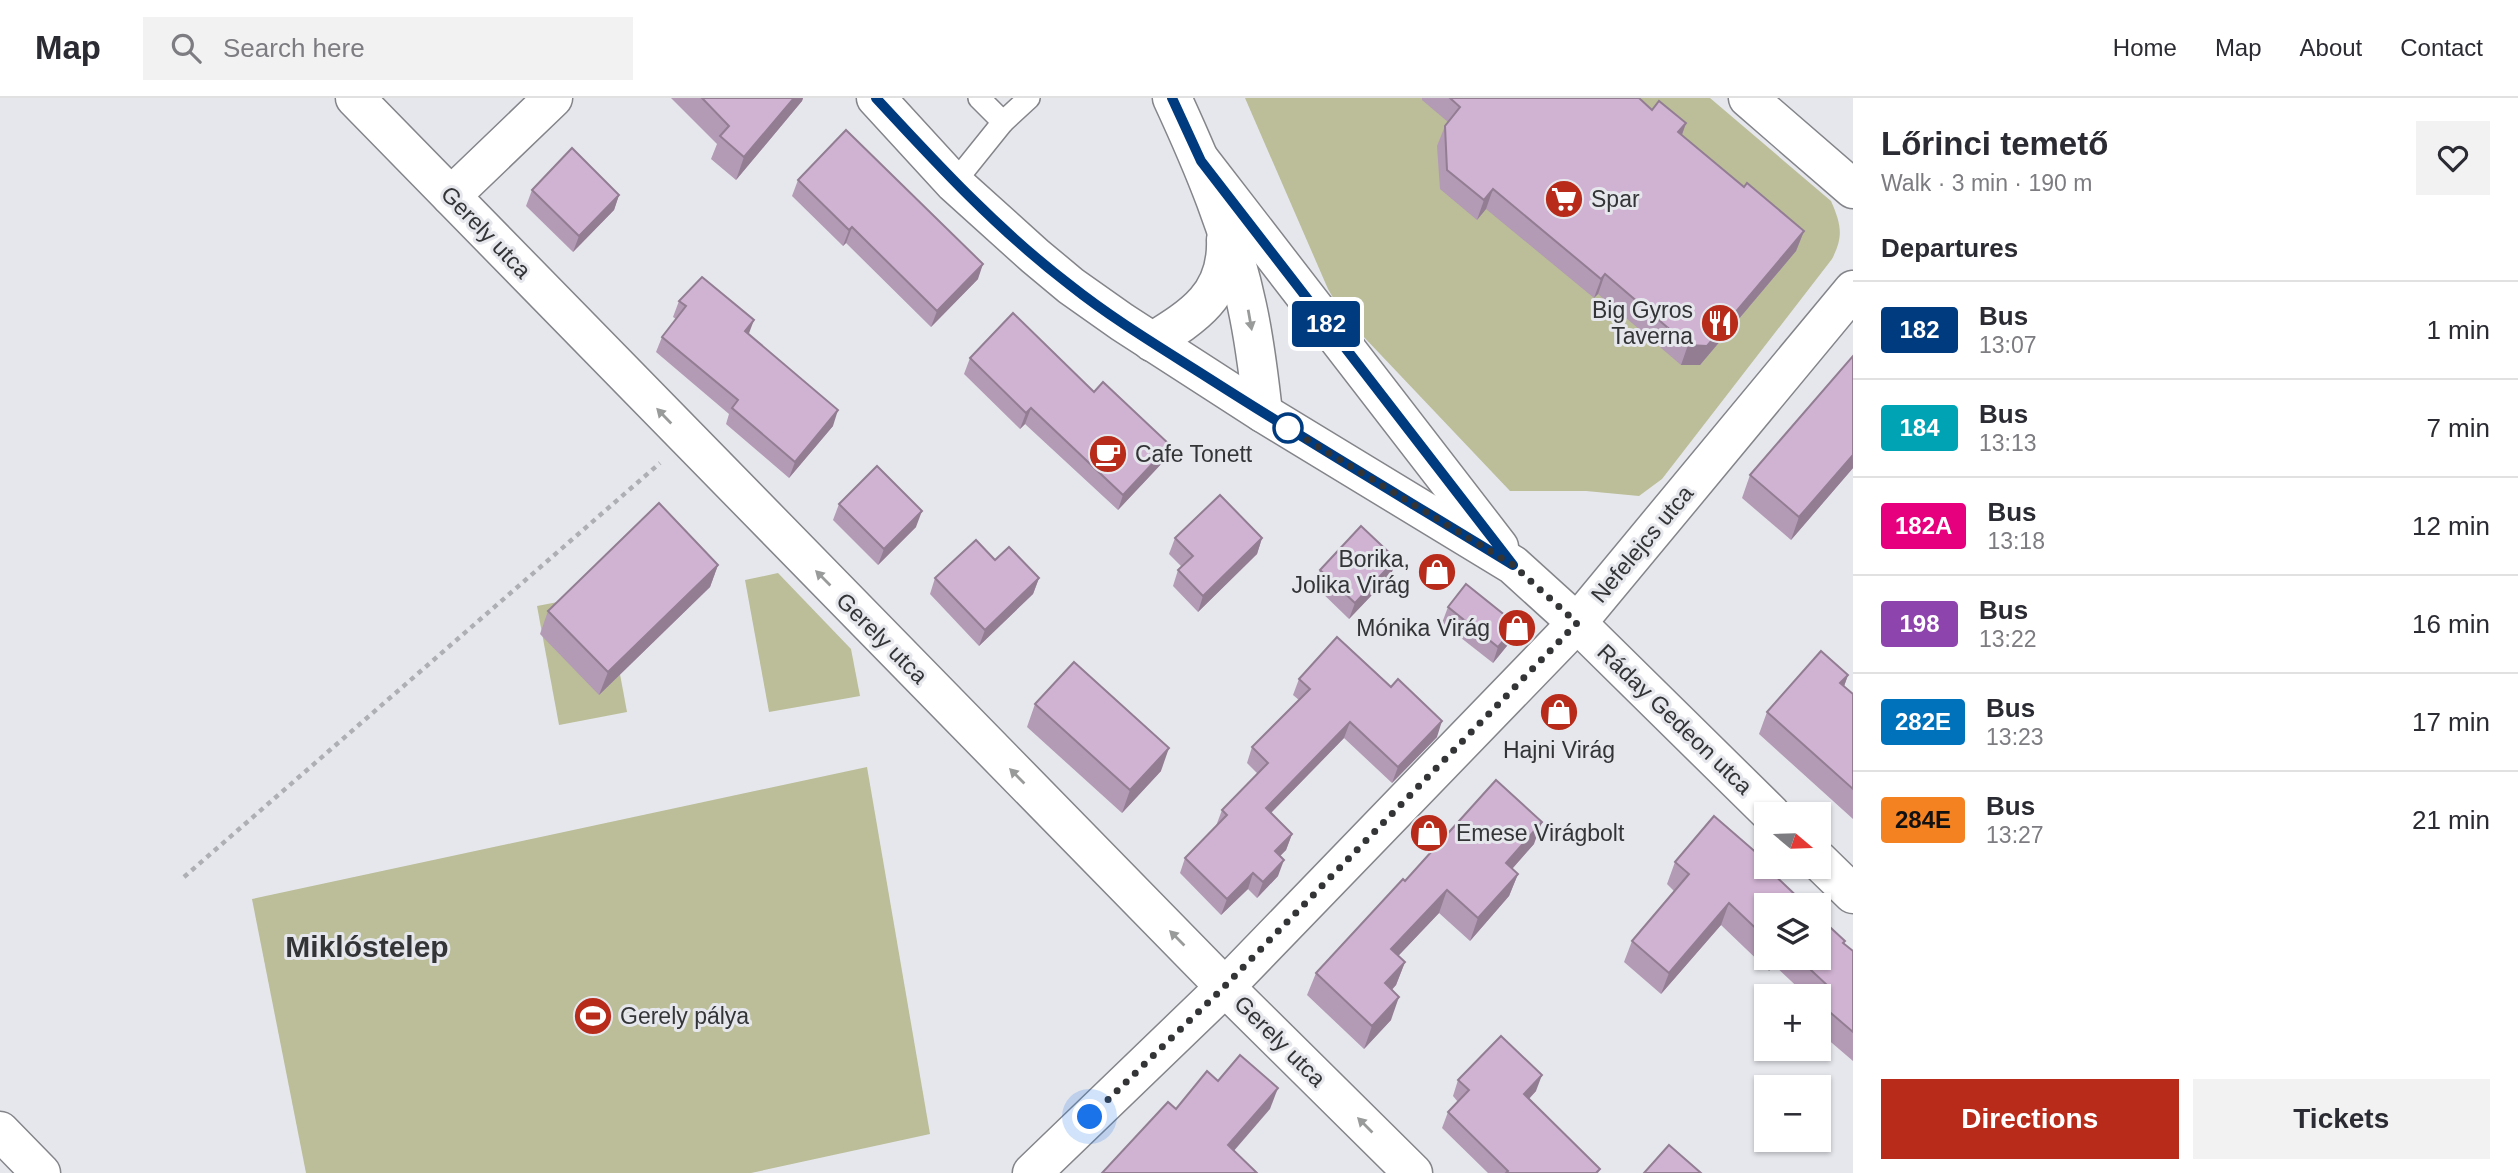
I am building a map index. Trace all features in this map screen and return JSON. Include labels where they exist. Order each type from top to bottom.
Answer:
[{"type":"street","name":"Gerely utca","points":[[355,98],[1224,987],[1413,1173]]},
{"type":"street","points":[[451,196],[553,98]]},
{"type":"street","name":"Ráday Gedeon utca","points":[[876,98],[954,183],[1071,286],[1263,413],[1513,565],[1577,623],[1759,802]]},
{"type":"street","points":[[1172,98],[1201,161],[1226,230],[1247,304],[1258,363],[1263,413]]},
{"type":"street","points":[[1748,98],[1853,189]]},
{"type":"street","points":[[1201,161],[1513,565]]},
{"type":"street","points":[[1152,342],[1197,312],[1217,288],[1226,260],[1226,230]]},
{"type":"street","name":"Nefelejcs utca","points":[[1032,1173],[1224,987],[1577,623],[1853,290]]},
{"type":"street","points":[[1831,873],[1853,894]]},
{"type":"street","points":[[0,1130],[41,1173]]},
{"type":"lane","points":[[979,98],[1003,122]]},
{"type":"lane","points":[[954,183],[1003,122],[1029,98]]},
{"type":"path","points":[[184,877],[687,440]]},
{"type":"green space","points":[[1245,98],[1710,98],[1831,201],[1839,223],[1840,237],[1832,259],[1662,479],[1639,496],[1586,491],[1510,491],[1343,315],[1328,289]]},
{"type":"green space","points":[[778,573],[851,649],[860,696],[769,712],[745,580]]},
{"type":"green space","points":[[605,593],[627,712],[559,725],[537,606]]},
{"type":"green space","name":"Gerely pálya","points":[[867,767],[930,1134],[751,1173],[306,1173],[252,899]]},
{"type":"building","points":[[702,98],[794,98],[744,157],[720,136],[729,126]]},
{"type":"building","points":[[1450,98],[1639,98],[1652,110],[1659,101],[1686,123],[1678,132],[1744,187],[1747,183],[1804,231],[1707,346],[1688,345],[1605,274],[1601,279],[1493,189],[1484,200],[1447,170],[1445,126],[1460,107]]},
{"type":"building","points":[[846,130],[983,264],[937,311],[852,227],[849,230],[798,180]]},
{"type":"building","points":[[572,148],[619,195],[579,236],[532,190]]},
{"type":"building","points":[[702,277],[754,320],[745,331],[838,410],[795,462],[732,408],[738,400],[662,337],[686,306],[679,301]]},
{"type":"building","points":[[1013,313],[1094,392],[1103,382],[1170,445],[1123,495],[1031,408],[1026,413],[970,358]]},
{"type":"building","points":[[1853,356],[1853,455],[1799,517],[1750,475]]},
{"type":"building","points":[[877,466],[922,511],[884,549],[839,504]]},
{"type":"building","points":[[1220,495],[1262,538],[1203,596],[1178,570],[1193,556],[1175,538]]},
{"type":"building","points":[[659,503],[718,565],[608,672],[548,611]]},
{"type":"building","points":[[1361,526],[1396,559],[1355,603],[1320,570]]},
{"type":"building","points":[[976,540],[995,560],[1009,547],[1039,578],[985,630],[935,578]]},
{"type":"building","points":[[1466,584],[1517,625],[1498,647],[1448,607]]},
{"type":"building","points":[[1337,637],[1391,687],[1398,679],[1442,721],[1398,767],[1350,722],[1266,808],[1292,834],[1275,851],[1284,860],[1263,882],[1253,873],[1227,899],[1185,858],[1227,815],[1222,810],[1268,763],[1252,747],[1310,689],[1299,679]]},
{"type":"building","points":[[1821,651],[1848,675],[1840,683],[1853,694],[1853,789],[1767,712]]},
{"type":"building","points":[[1074,662],[1169,748],[1130,790],[1035,704]]},
{"type":"building","points":[[1496,780],[1542,822],[1506,863],[1518,874],[1478,918],[1447,890],[1391,949],[1405,962],[1385,983],[1399,997],[1372,1026],[1316,973],[1403,879],[1405,881]]},
{"type":"building","points":[[1714,816],[1754,851],[1754,879],[1779,879],[1793,893],[1754,893],[1754,927],[1729,903],[1669,973],[1632,941],[1689,874],[1675,862]]},
{"type":"building","points":[[1831,928],[1853,951],[1853,1032],[1831,1013],[1831,984],[1826,984],[1811,970],[1831,970]]},
{"type":"building","points":[[1501,1036],[1542,1075],[1524,1094],[1600,1169],[1596,1173],[1506,1173],[1508,1171],[1448,1112],[1469,1090],[1458,1080]]},
{"type":"building","points":[[1240,1055],[1278,1088],[1228,1145],[1257,1173],[1102,1173],[1168,1102],[1176,1109],[1207,1071],[1218,1081]]},
{"type":"building","points":[[1669,1145],[1701,1173],[1644,1173]]},
{"type":"bus line","name":"182","points":[[876,98],[954,183],[1071,286],[1263,413],[1513,565],[1201,161],[1172,98]]},
{"type":"place","name":"Spar","points":[[1564,199]]},
{"type":"place","name":"Big Gyros Taverna","points":[[1720,323]]},
{"type":"place","name":"Cafe Tonett","points":[[1108,454]]},
{"type":"place","name":"Borika, Jolika Virág","points":[[1437,572]]},
{"type":"place","name":"Mónika Virág","points":[[1517,628]]},
{"type":"place","name":"Hajni Virág","points":[[1559,712]]},
{"type":"place","name":"Emese Virágbolt","points":[[1429,833]]},
{"type":"place","name":"Gerely pálya","points":[[593,1016]]},
{"type":"district","name":"Miklóstelep","points":[[367,946]]},
{"type":"route","points":[[1090,1117],[1224,987],[1577,623],[1513,565],[1286,427],[1288,428]]}]
